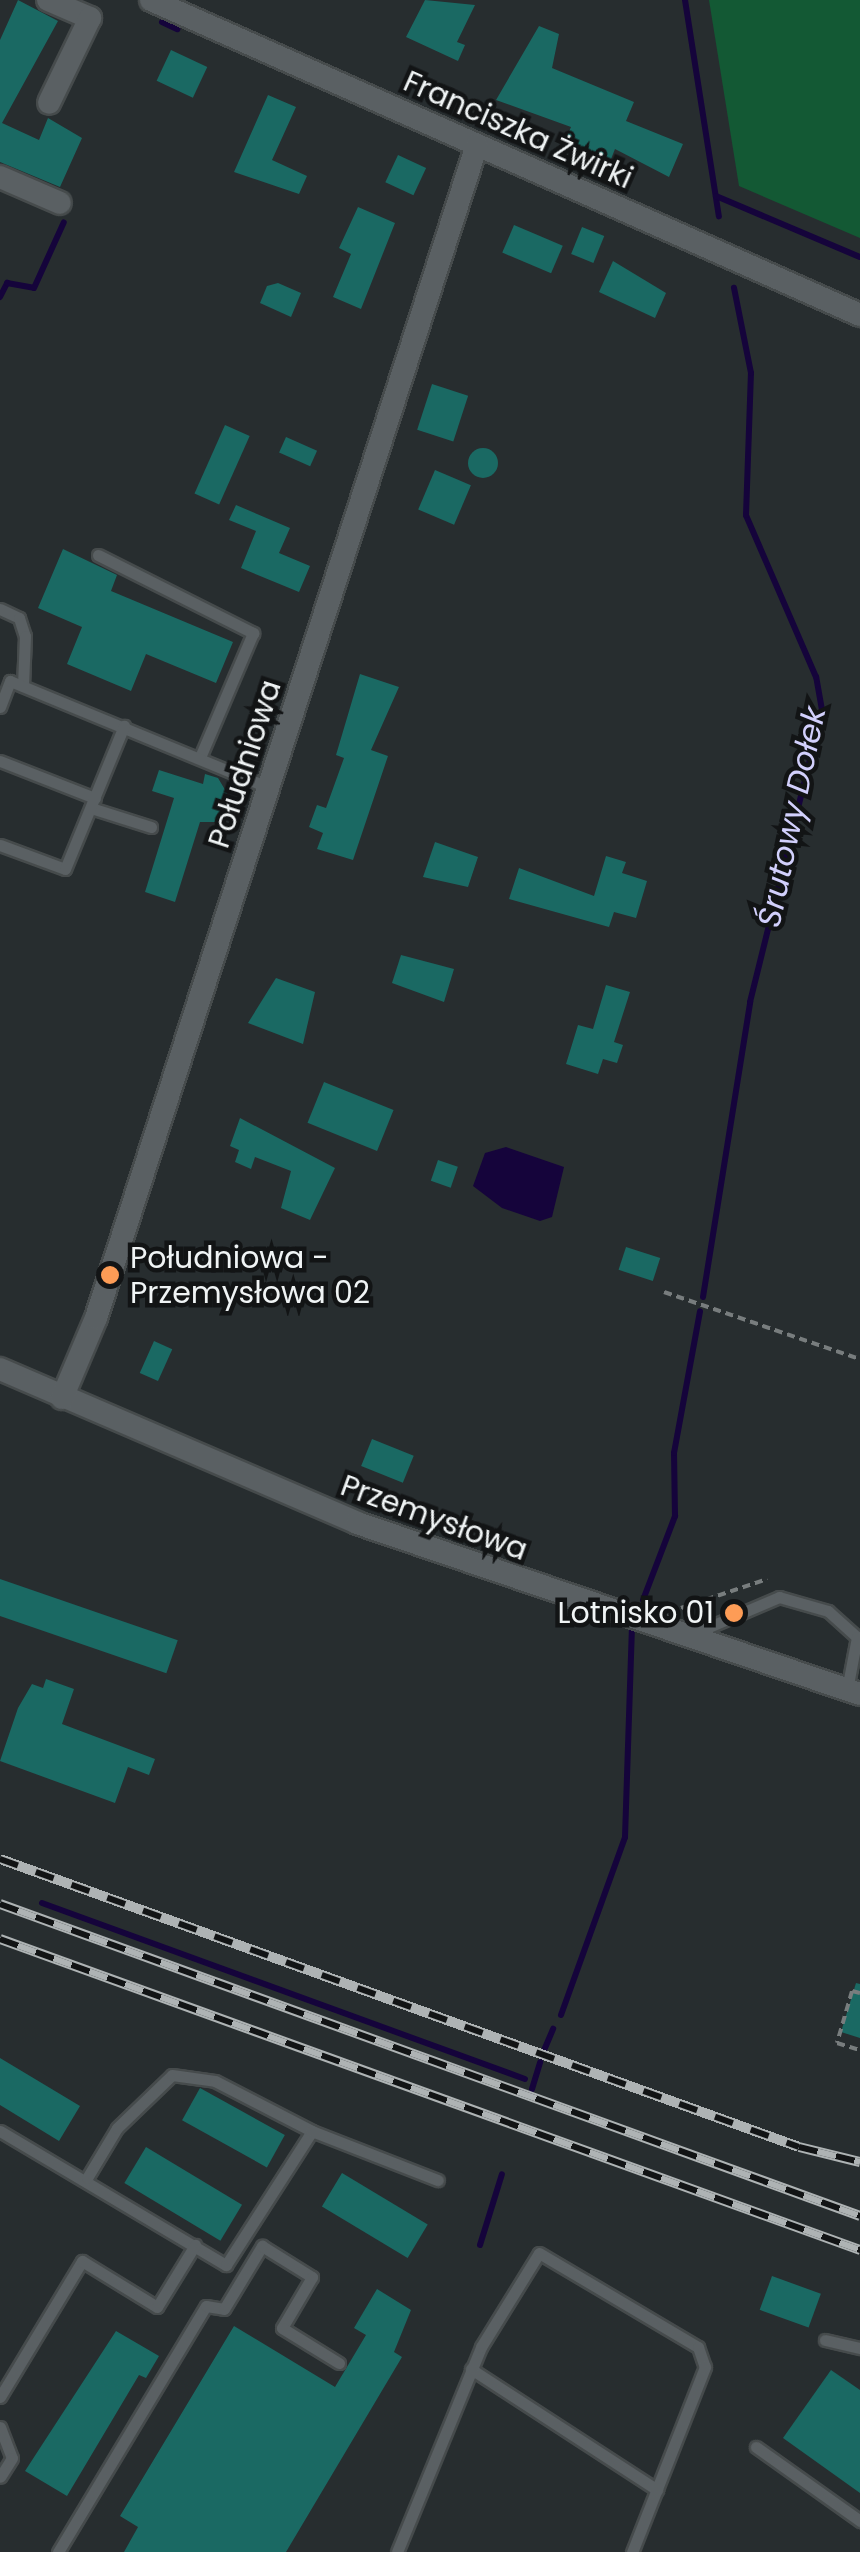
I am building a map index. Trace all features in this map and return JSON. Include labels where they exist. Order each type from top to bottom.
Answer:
[{"type":"street","points":[[48,0],[90,18],[49,103]]},
{"type":"street","name":"Franciszka Żwirki","points":[[152,0],[860,315]]},
{"type":"street","name":"Południowa","points":[[62,1398],[96,1318],[477,145]]},
{"type":"street","points":[[0,177],[60,203]]},
{"type":"street","name":"Przemysłowa","points":[[0,1369],[357,1523],[853,1692]]},
{"type":"lane","points":[[98,555],[254,633],[200,757]]},
{"type":"lane","points":[[0,609],[19,618],[24,636],[23,686]]},
{"type":"lane","points":[[0,707],[10,681],[269,788]]},
{"type":"lane","points":[[0,845],[65,869],[124,726]]},
{"type":"lane","points":[[0,761],[151,827]]},
{"type":"lane","points":[[686,1636],[779,1597],[828,1611],[857,1637],[853,1692]]},
{"type":"lane","points":[[87,2178],[116,2128],[172,2075],[215,2081],[312,2131],[438,2180]]},
{"type":"lane","points":[[0,2131],[87,2178],[226,2265],[312,2131]]},
{"type":"lane","points":[[0,2397],[82,2261],[157,2307],[195,2245]]},
{"type":"lane","points":[[58,2552],[206,2306],[224,2308],[262,2246],[312,2277],[282,2328],[338,2362]]},
{"type":"lane","points":[[397,2552],[471,2369],[539,2253],[698,2347],[700,2390],[632,2552]]},
{"type":"lane","points":[[825,2340],[860,2348]]},
{"type":"lane","points":[[471,2369],[657,2490]]},
{"type":"lane","points":[[0,2427],[12,2458],[0,2477]]},
{"type":"lane","points":[[756,2447],[860,2521]]},
{"type":"path","points":[[664,1292],[860,1359]]},
{"type":"path","points":[[674,1610],[767,1579]]},
{"type":"path","points":[[860,1993],[852,1991],[837,2044],[860,2050]]},
{"type":"green space","points":[[709,0],[860,0],[860,238],[739,186]]},
{"type":"shaded area","points":[[506,1147],[564,1167],[552,1217],[540,1221],[502,1208],[473,1186],[485,1153]]},
{"type":"building","points":[[18,0],[58,21],[2,123],[39,140],[48,118],[82,138],[60,187],[0,162],[0,40]]},
{"type":"building","points":[[425,0],[475,5],[457,42],[465,45],[458,61],[406,37]]},
{"type":"building","points":[[539,26],[559,34],[552,68],[634,102],[626,121],[683,144],[669,177],[615,149],[609,164],[563,145],[571,127],[496,100]]},
{"type":"building","points":[[171,50],[207,67],[193,98],[157,81]]},
{"type":"building","points":[[268,95],[296,107],[272,160],[307,176],[299,194],[234,172]]},
{"type":"building","points":[[398,155],[426,168],[413,195],[385,182]]},
{"type":"building","points":[[358,207],[395,223],[361,309],[333,297],[351,254],[339,248]]},
{"type":"building","points":[[514,225],[563,246],[551,273],[502,253]]},
{"type":"building","points":[[582,227],[604,236],[593,263],[571,254]]},
{"type":"building","points":[[613,261],[666,293],[655,318],[599,292]]},
{"type":"building","points":[[278,283],[301,293],[291,317],[260,303],[267,286]]},
{"type":"building","points":[[432,384],[468,396],[453,441],[417,430]]},
{"type":"building","points":[[225,425],[250,436],[219,504],[194,494]]},
{"type":"building","points":[[286,437],[317,451],[310,466],[279,453]]},
{"type":"building","points":[[483,448],[494,452],[498,463],[494,474],[483,478],[472,474],[468,463],[472,452]]},
{"type":"building","points":[[435,470],[471,485],[454,525],[418,510]]},
{"type":"building","points":[[236,505],[290,528],[279,553],[310,566],[299,592],[241,568],[256,531],[229,520]]},
{"type":"building","points":[[63,549],[117,575],[111,591],[233,642],[216,683],[146,654],[131,691],[67,664],[82,627],[38,608]]},
{"type":"building","points":[[360,674],[399,687],[371,750],[388,756],[353,860],[317,849],[323,833],[309,827],[317,805],[326,808],[344,758],[336,755]]},
{"type":"building","points":[[159,770],[203,784],[205,774],[218,778],[227,793],[221,822],[200,822],[175,902],[145,892],[174,798],[152,791]]},
{"type":"building","points":[[435,842],[478,857],[468,887],[423,877]]},
{"type":"building","points":[[606,856],[626,862],[622,873],[647,881],[636,918],[614,912],[609,927],[509,899],[519,868],[594,896]]},
{"type":"building","points":[[401,955],[454,969],[444,1002],[392,983]]},
{"type":"building","points":[[276,978],[315,992],[303,1044],[248,1023]]},
{"type":"building","points":[[606,985],[630,992],[614,1042],[623,1045],[617,1063],[603,1059],[598,1074],[566,1064],[578,1025],[593,1029]]},
{"type":"building","points":[[324,1082],[394,1110],[377,1151],[308,1123]]},
{"type":"building","points":[[240,1118],[335,1168],[310,1220],[281,1208],[291,1171],[255,1157],[251,1169],[235,1162],[239,1150],[230,1146]]},
{"type":"building","points":[[438,1160],[458,1167],[451,1188],[431,1181]]},
{"type":"building","points":[[626,1247],[660,1258],[653,1281],[619,1270]]},
{"type":"building","points":[[154,1341],[172,1349],[158,1381],[140,1373]]},
{"type":"building","points":[[372,1439],[414,1456],[403,1483],[361,1466]]},
{"type":"building","points":[[0,1579],[178,1640],[166,1673],[0,1616]]},
{"type":"building","points":[[46,1679],[74,1689],[62,1724],[155,1759],[149,1775],[128,1767],[115,1803],[0,1761],[18,1708],[32,1684],[43,1688]]},
{"type":"building","points":[[856,1983],[860,1984],[860,2038],[841,2032]]},
{"type":"building","points":[[0,2058],[80,2106],[59,2141],[0,2105]]},
{"type":"building","points":[[200,2088],[285,2135],[267,2167],[182,2120]]},
{"type":"building","points":[[146,2147],[242,2205],[220,2241],[124,2183]]},
{"type":"building","points":[[342,2173],[428,2225],[408,2258],[322,2206]]},
{"type":"building","points":[[772,2276],[821,2294],[809,2328],[760,2310]]},
{"type":"building","points":[[377,2289],[411,2310],[394,2352],[402,2357],[286,2552],[124,2552],[138,2527],[120,2516],[234,2326],[335,2387],[366,2335],[354,2328]]},
{"type":"building","points":[[116,2331],[159,2356],[146,2378],[139,2375],[67,2496],[25,2471]]},
{"type":"building","points":[[831,2370],[860,2390],[860,2493],[783,2438]]},
{"type":"waterway","name":"Śrutowy Dołek","points":[[685,0],[719,216]]},
{"type":"waterway","points":[[162,22],[177,29]]},
{"type":"waterway","points":[[716,196],[860,257]]},
{"type":"waterway","points":[[0,297],[7,283],[34,288],[64,222]]},
{"type":"waterway","name":"Śrutowy Dołek","points":[[703,1297],[750,1002],[822,710],[816,677],[746,515],[751,373],[734,288]]},
{"type":"waterway","name":"Śrutowy Dołek","points":[[643,1600],[675,1516],[674,1453],[700,1311]]},
{"type":"waterway","name":"Śrutowy Dołek","points":[[561,2015],[625,1837],[632,1631]]},
{"type":"waterway","points":[[42,1903],[525,2079]]},
{"type":"waterway","name":"Śrutowy Dołek","points":[[545,2048],[553,2029]]},
{"type":"waterway","name":"Śrutowy Dołek","points":[[532,2089],[540,2062]]},
{"type":"waterway","name":"Śrutowy Dołek","points":[[480,2245],[502,2174]]},
{"type":"railway","points":[[0,1859],[799,2147],[860,2162]]},
{"type":"railway","points":[[0,1904],[860,2216]]},
{"type":"railway","points":[[0,1939],[860,2250]]},
{"type":"place","name":"Południowa - Przemysłowa 02","points":[[110,1275]]},
{"type":"place","name":"Lotnisko 01","points":[[734,1613]]}]
